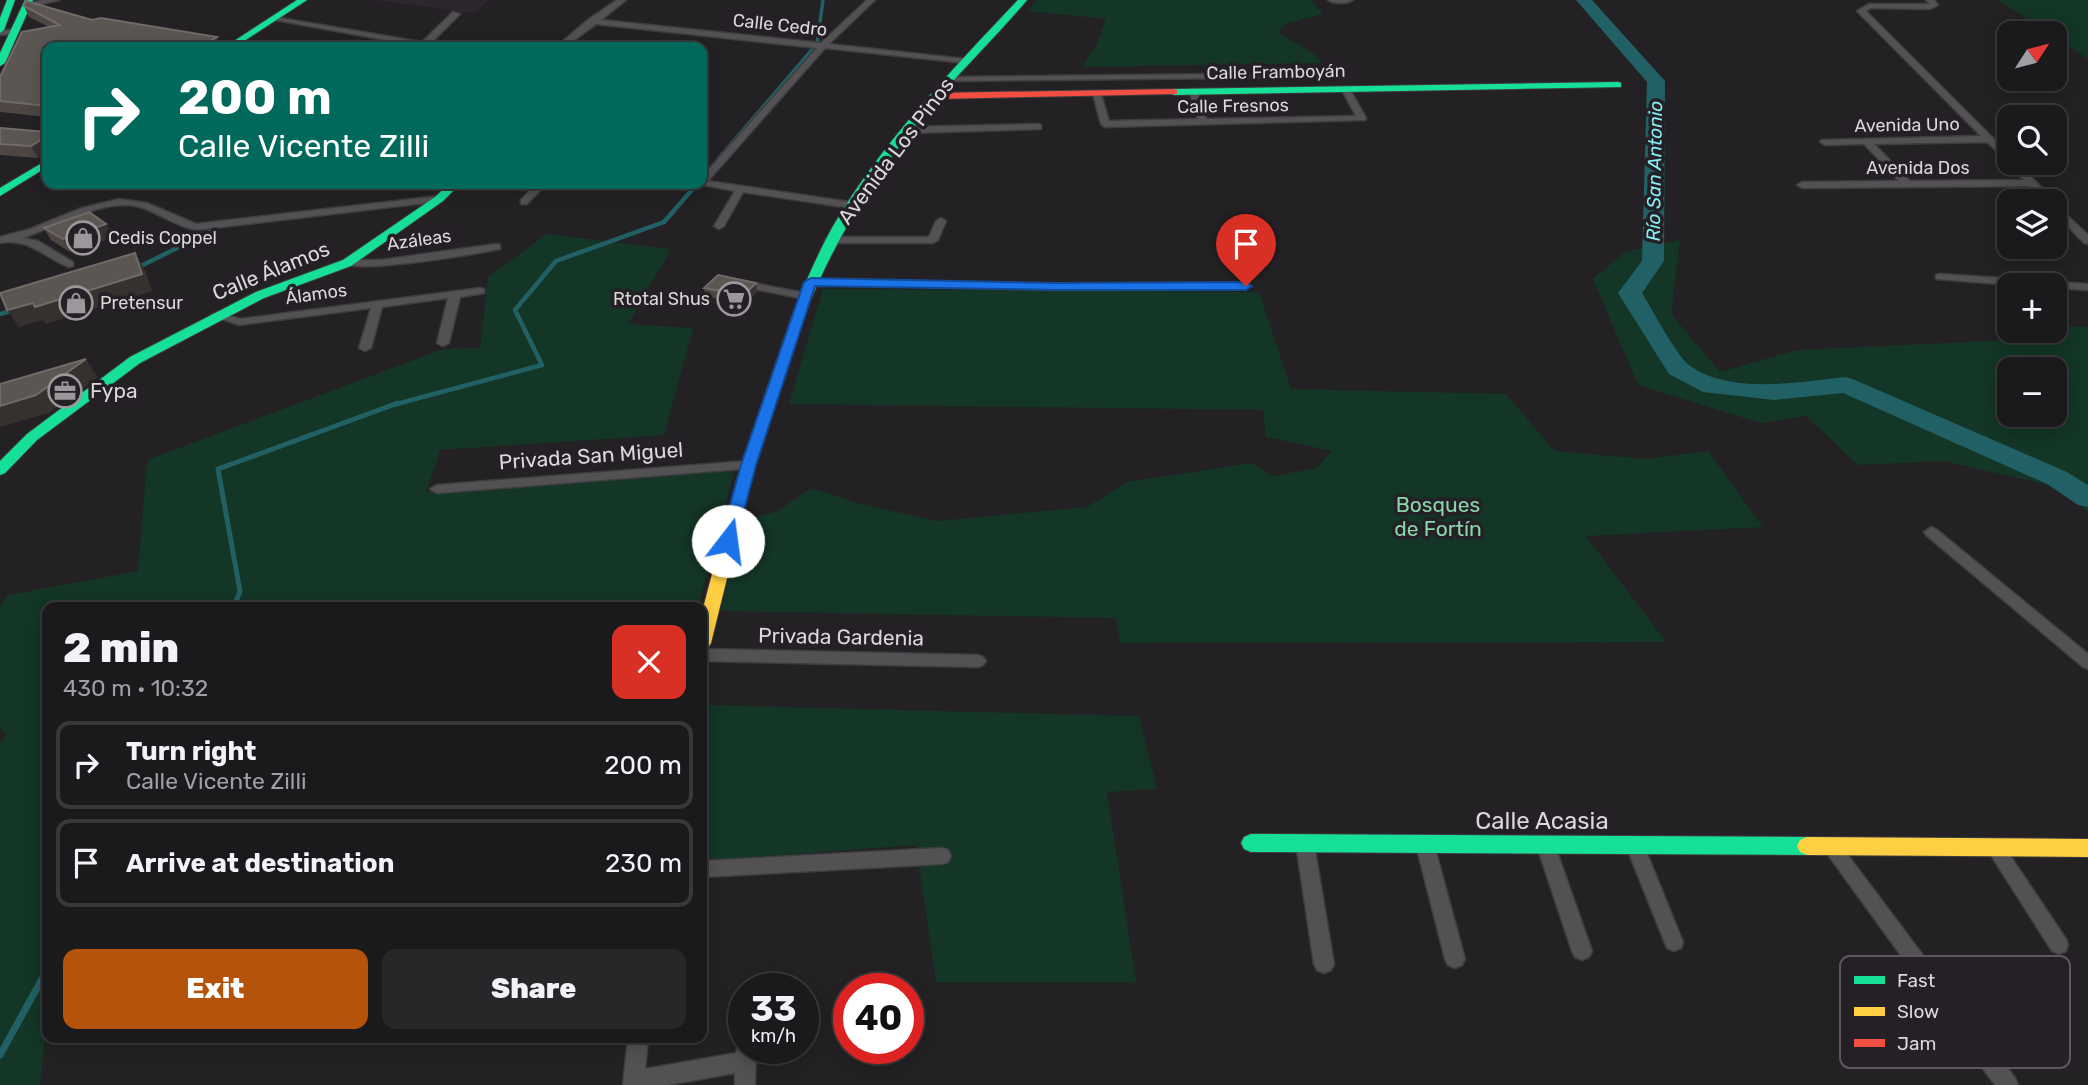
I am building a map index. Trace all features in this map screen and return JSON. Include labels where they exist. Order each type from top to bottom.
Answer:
[{"type":"street","points":[[0,63],[12,0]]},
{"type":"street","points":[[5,31],[29,2],[55,0]]},
{"type":"street","points":[[237,42],[303,0]]},
{"type":"street","points":[[566,42],[622,0]]},
{"type":"street","points":[[707,176],[824,45],[871,0]]},
{"type":"street","name":"Avenida Los Pinos","points":[[707,624],[748,465],[808,289],[830,240],[850,205],[908,130],[965,61],[1023,0]]},
{"type":"street","points":[[1332,0],[1349,0]]},
{"type":"street","points":[[1930,3],[1861,9],[1865,18],[1997,147]]},
{"type":"street","points":[[427,42],[456,14]]},
{"type":"street","points":[[274,19],[413,42]]},
{"type":"street","name":"Calle Cedro","points":[[592,21],[965,61]]},
{"type":"street","points":[[950,79],[1318,75]]},
{"type":"street","name":"Calle Framboyán","points":[[936,96],[1618,85]]},
{"type":"street","name":"Calle Fresnos","points":[[1097,94],[1105,124],[1362,118],[1346,90]]},
{"type":"street","points":[[1194,93],[1203,122]]},
{"type":"street","points":[[908,130],[1038,127]]},
{"type":"street","name":"Avenida Uno","points":[[1825,142],[1989,139]]},
{"type":"street","points":[[1866,141],[1907,184]]},
{"type":"street","points":[[0,192],[42,166]]},
{"type":"street","points":[[2025,175],[2039,189]]},
{"type":"street","points":[[707,183],[850,205]]},
{"type":"street","name":"Avenida Dos","points":[[1802,185],[2033,183]]},
{"type":"street","points":[[719,226],[741,188]]},
{"type":"street","name":"Calle Álamos","points":[[0,470],[32,437],[135,360],[260,295],[347,263],[450,189]]},
{"type":"street","points":[[524,202],[536,189]]},
{"type":"street","points":[[0,240],[14,238],[102,206],[119,203],[137,203],[185,225],[196,227],[439,199]]},
{"type":"street","points":[[2067,219],[2088,241]]},
{"type":"street","points":[[830,240],[928,241],[936,238],[941,222]]},
{"type":"street","points":[[14,238],[34,243],[69,264]]},
{"type":"street","name":"Azáleas","points":[[347,263],[381,263],[496,247]]},
{"type":"street","points":[[1940,276],[2088,286]]},
{"type":"street","points":[[730,281],[808,289],[1246,286]]},
{"type":"street","name":"Álamos","points":[[217,315],[239,322],[480,291]]},
{"type":"street","points":[[443,344],[455,294]]},
{"type":"street","name":"Álamos","points":[[365,348],[378,303]]},
{"type":"street","name":"Privada San Miguel","points":[[436,489],[748,465]]},
{"type":"street","points":[[1931,532],[2088,663]]},
{"type":"street","name":"Privada Gardenia","points":[[707,655],[978,661]]},
{"type":"street","name":"Calle Acasia","points":[[1251,843],[2088,848]]},
{"type":"street","points":[[1305,844],[1324,964]]},
{"type":"street","points":[[1425,845],[1455,959]]},
{"type":"street","points":[[1546,846],[1582,951]]},
{"type":"street","points":[[1635,846],[1674,942]]},
{"type":"street","points":[[1832,847],[1913,956]]},
{"type":"street","points":[[1995,848],[2059,945]]},
{"type":"street","points":[[707,869],[942,856]]},
{"type":"street","points":[[637,1043],[633,1083],[728,1059]]},
{"type":"street","points":[[745,1085],[746,1064]]},
{"type":"street","points":[[1995,1068],[2008,1085]]},
{"type":"shaded area","points":[[374,0],[488,0],[475,13]]},
{"type":"green space","points":[[1037,0],[1311,0],[1323,14],[1288,23],[1278,32],[1309,51],[1322,63],[1082,67],[1096,46],[1106,19],[1028,11]]},
{"type":"green space","points":[[1998,0],[2088,0],[2088,59],[2067,45],[2067,21],[2030,21]]},
{"type":"green space","points":[[547,234],[671,249],[628,324],[693,328],[664,435],[440,450],[426,492],[735,468],[699,602],[42,602],[42,1043],[44,1043],[40,1085],[0,1085],[0,744],[6,735],[0,726],[0,607],[8,595],[138,571],[147,460],[443,349],[480,348],[488,277]]},
{"type":"green space","points":[[1680,240],[1671,314],[1720,372],[1797,350],[1997,341],[1997,343],[2067,343],[2067,326],[2088,327],[2088,512],[2062,488],[1943,461],[1858,465],[1806,416],[1760,423],[1638,385],[1593,279],[1625,252]]},
{"type":"green space","name":"Bosques de Fortín","points":[[823,289],[1259,292],[1291,389],[1506,394],[1555,451],[1646,459],[1708,451],[1763,527],[1586,536],[1666,642],[1120,643],[1116,618],[721,611],[742,521],[778,511],[811,488],[861,504],[937,521],[1087,507],[1127,482],[1252,463],[1273,476],[1316,468],[1332,451],[1266,437],[1263,410],[789,404]]},
{"type":"green space","points":[[707,705],[1139,716],[1157,789],[1107,792],[1136,982],[936,982],[916,845],[707,861]]},
{"type":"building","points":[[26,1],[92,20],[101,18],[217,37],[208,42],[42,42],[42,105],[0,101],[0,77],[22,32],[60,25],[24,6]]},
{"type":"building","points":[[0,128],[42,132],[42,139],[31,146],[0,144]]},
{"type":"building","points":[[89,212],[106,224],[63,239],[44,228]]},
{"type":"building","points":[[135,253],[142,274],[35,307],[33,303],[7,310],[0,293]]},
{"type":"building","points":[[718,275],[756,283],[744,295],[704,288]]},
{"type":"building","points":[[86,359],[36,395],[0,406],[0,384]]},
{"type":"waterway","points":[[718,159],[817,44],[823,0]]},
{"type":"waterway","name":"Río San Antonio","points":[[1584,0],[1656,81],[1653,261],[1630,293],[1678,369],[1712,387],[1774,392],[1846,385],[2057,478],[2088,498]]},
{"type":"waterway","points":[[393,405],[542,365],[515,310],[556,261],[664,222],[693,189]]},
{"type":"waterway","points":[[139,267],[211,231]]},
{"type":"waterway","points":[[0,314],[14,310]]},
{"type":"waterway","points":[[236,602],[240,591],[218,469],[398,403]]},
{"type":"waterway","points":[[0,1055],[42,979]]},
{"type":"traffic: fast","points":[[0,30],[11,0]]},
{"type":"traffic: fast","points":[[0,63],[29,0]]},
{"type":"traffic: fast","points":[[237,42],[303,0]]},
{"type":"traffic: fast","points":[[798,316],[838,227],[864,186],[924,108],[1023,0]]},
{"type":"traffic: fast","points":[[1174,92],[1618,85]]},
{"type":"traffic: fast","points":[[0,193],[42,166]]},
{"type":"traffic: fast","points":[[0,470],[32,437],[135,360],[260,295],[347,263],[450,189]]},
{"type":"traffic: fast","points":[[1251,843],[1807,846]]},
{"type":"traffic: slow","points":[[707,624],[748,465],[798,316]]},
{"type":"traffic: slow","points":[[1807,846],[2088,848]]},
{"type":"traffic: jam","points":[[936,96],[1174,92]]},
{"type":"place","name":"Cedis Coppel","points":[[83,238]]},
{"type":"place","name":"Rtotal Shus","points":[[734,299]]},
{"type":"place","name":"Pretensur","points":[[76,303]]},
{"type":"place","name":"Fypa","points":[[65,391]]},
{"type":"route","points":[[728,541],[748,465],[811,282],[1056,287],[1246,286]]}]
